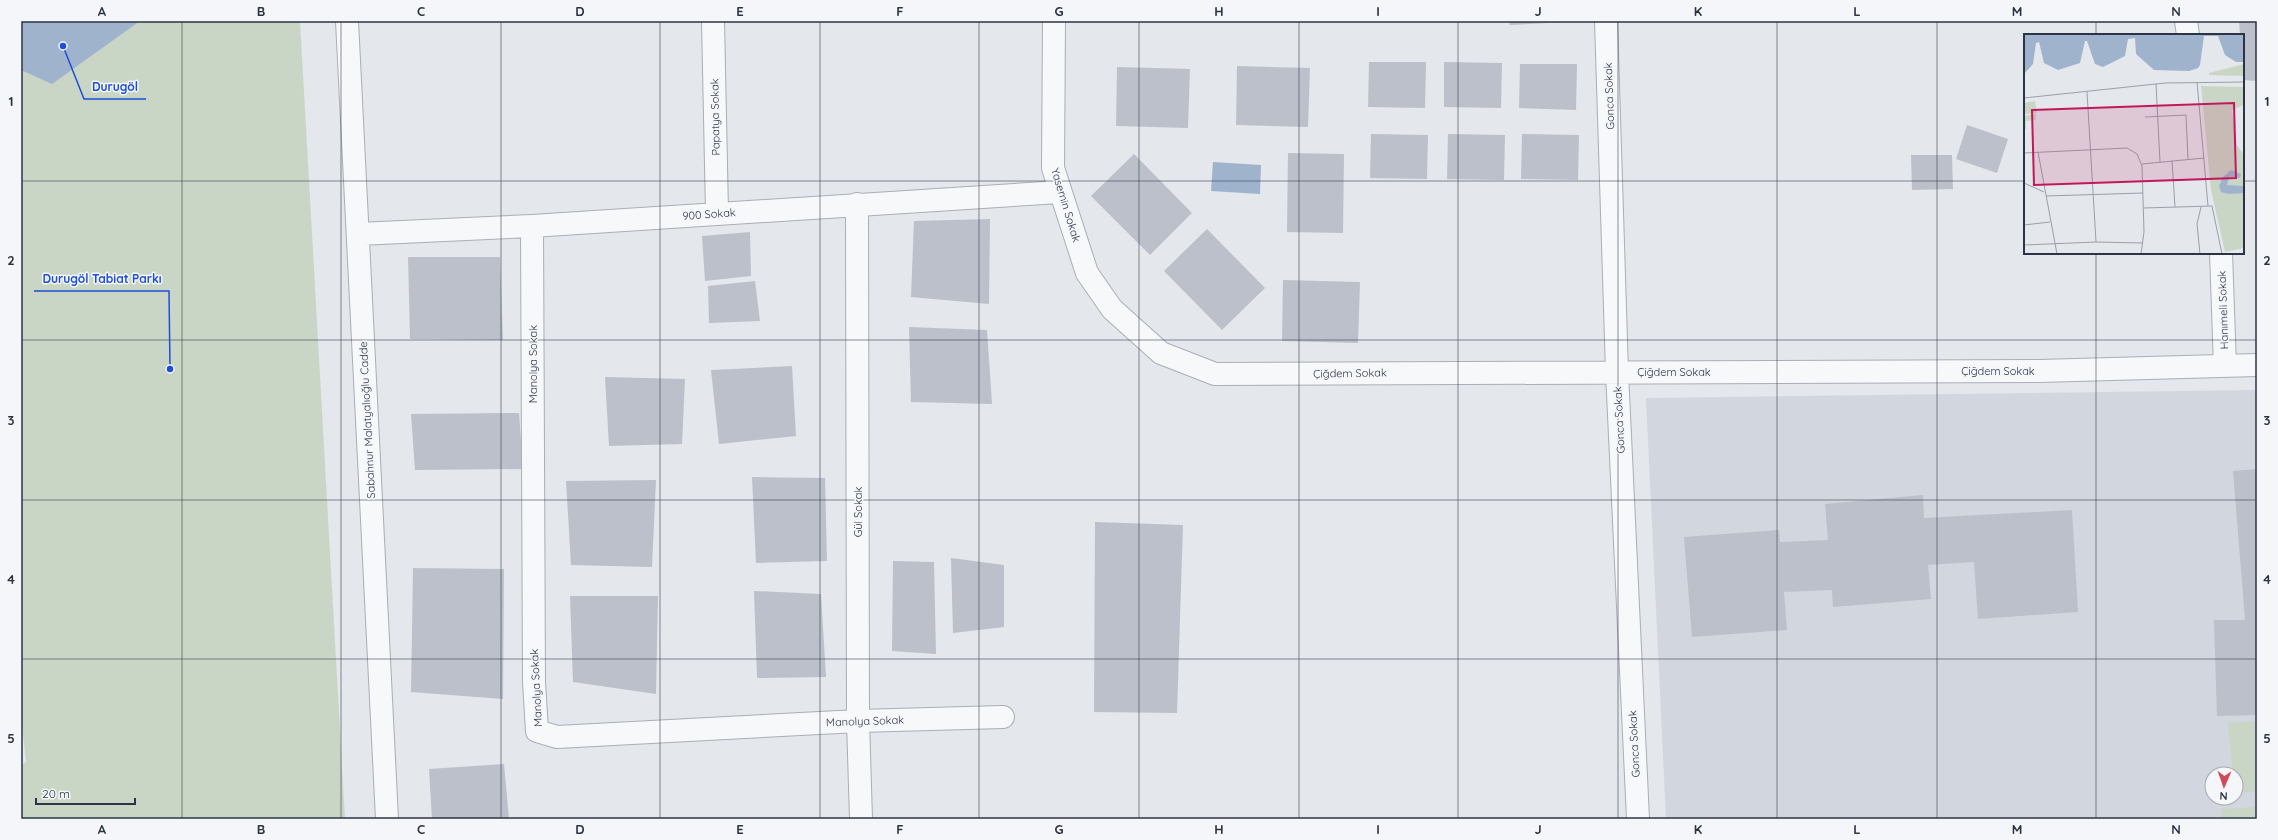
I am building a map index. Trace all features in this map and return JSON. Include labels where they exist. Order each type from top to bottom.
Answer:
[{"type":"street","name":"Sabahnur Malatyalıoğlu Cadde","points":[[347,21],[387,819]]},
{"type":"street","name":"Papatya Sokak","points":[[713,21],[717,213]]},
{"type":"street","name":"Yasemin Sokak","points":[[1054,21],[1053,168],[1087,272],[1112,309]]},
{"type":"street","name":"Gonca Sokak","points":[[1606,21],[1617,372],[1638,819]]},
{"type":"street","points":[[2186,21],[2188,34]]},
{"type":"street","name":"900 Sokak","points":[[358,234],[532,226],[1060,192]]},
{"type":"street","name":"Gül Sokak","points":[[857,204],[858,721],[861,819]]},
{"type":"street","name":"Manolya Sokak","points":[[532,226],[534,674],[537,731],[557,737],[858,721],[1003,717]]},
{"type":"street","name":"Hanımeli Sokak","points":[[2221,254],[2225,366]]},
{"type":"street","name":"Çiğdem Sokak","points":[[1112,309],[1161,353],[1215,374],[2039,371],[2257,365]]},
{"type":"shaded area","points":[[2257,390],[2257,819],[1666,819],[1646,398]]},
{"type":"green space","points":[[21,21],[300,21],[345,819],[21,819],[21,765],[26,762],[21,717]]},
{"type":"green space","points":[[2257,721],[2257,791],[2244,792],[2244,766],[2232,766],[2228,723]]},
{"type":"green space","points":[[2257,807],[2257,819],[2222,819],[2221,809]]},
{"type":"water","points":[[21,21],[140,21],[52,84],[21,70]]},
{"type":"water","points":[[1213,162],[1261,165],[1260,194],[1211,191]]},
{"type":"building","points":[[1509,21],[1566,21],[1566,22],[1510,25]]},
{"type":"building","points":[[2239,21],[2257,21],[2257,81],[2244,80],[2244,34],[2240,34]]},
{"type":"building","points":[[1369,62],[1426,62],[1425,108],[1368,107]]},
{"type":"building","points":[[1444,62],[1502,63],[1501,108],[1444,107]]},
{"type":"building","points":[[1520,64],[1577,64],[1576,110],[1519,108]]},
{"type":"building","points":[[1237,66],[1310,68],[1308,127],[1236,125]]},
{"type":"building","points":[[1117,67],[1190,69],[1188,128],[1116,126]]},
{"type":"building","points":[[1967,125],[2008,139],[1997,173],[1956,159]]},
{"type":"building","points":[[1371,134],[1428,135],[1427,179],[1370,178]]},
{"type":"building","points":[[1448,134],[1505,135],[1504,180],[1447,179]]},
{"type":"building","points":[[1522,134],[1579,135],[1578,180],[1521,179]]},
{"type":"building","points":[[1288,153],[1344,154],[1343,233],[1287,232]]},
{"type":"building","points":[[1134,154],[1192,213],[1150,255],[1091,196]]},
{"type":"building","points":[[1911,155],[1952,155],[1953,189],[1912,190]]},
{"type":"building","points":[[990,219],[989,304],[911,297],[914,221]]},
{"type":"building","points":[[1207,229],[1265,288],[1222,330],[1164,271]]},
{"type":"building","points":[[750,232],[751,276],[705,281],[702,236]]},
{"type":"building","points":[[408,257],[500,257],[503,340],[410,339]]},
{"type":"building","points":[[1283,280],[1360,282],[1358,343],[1282,341]]},
{"type":"building","points":[[755,281],[760,321],[709,323],[708,286]]},
{"type":"building","points":[[909,327],[987,330],[992,404],[911,402]]},
{"type":"building","points":[[792,366],[796,436],[719,444],[711,370]]},
{"type":"building","points":[[605,377],[685,379],[682,444],[609,446]]},
{"type":"building","points":[[519,413],[523,469],[415,470],[411,414]]},
{"type":"building","points":[[2257,469],[2257,715],[2217,716],[2214,620],[2245,620],[2233,471]]},
{"type":"building","points":[[752,477],[825,478],[827,561],[756,563]]},
{"type":"building","points":[[656,480],[652,567],[571,565],[566,481]]},
{"type":"building","points":[[1923,495],[1924,518],[2072,510],[2078,612],[1978,619],[1974,562],[1928,565],[1931,599],[1833,607],[1832,590],[1784,592],[1787,630],[1692,637],[1684,537],[1779,530],[1780,542],[1828,540],[1825,504]]},
{"type":"building","points":[[1095,522],[1183,525],[1177,713],[1094,712]]},
{"type":"building","points":[[951,558],[1004,565],[1004,627],[953,633]]},
{"type":"building","points":[[893,561],[934,562],[936,654],[892,651]]},
{"type":"building","points":[[413,568],[504,569],[503,699],[411,692]]},
{"type":"building","points":[[754,591],[821,594],[826,677],[757,678]]},
{"type":"building","points":[[570,596],[658,596],[656,694],[573,682]]},
{"type":"building","points":[[504,764],[509,819],[432,819],[429,769]]},
{"type":"place","name":"Durugöl","points":[[63,46]]},
{"type":"place","name":"Durugöl Tabiat Parkı","points":[[170,369]]}]
